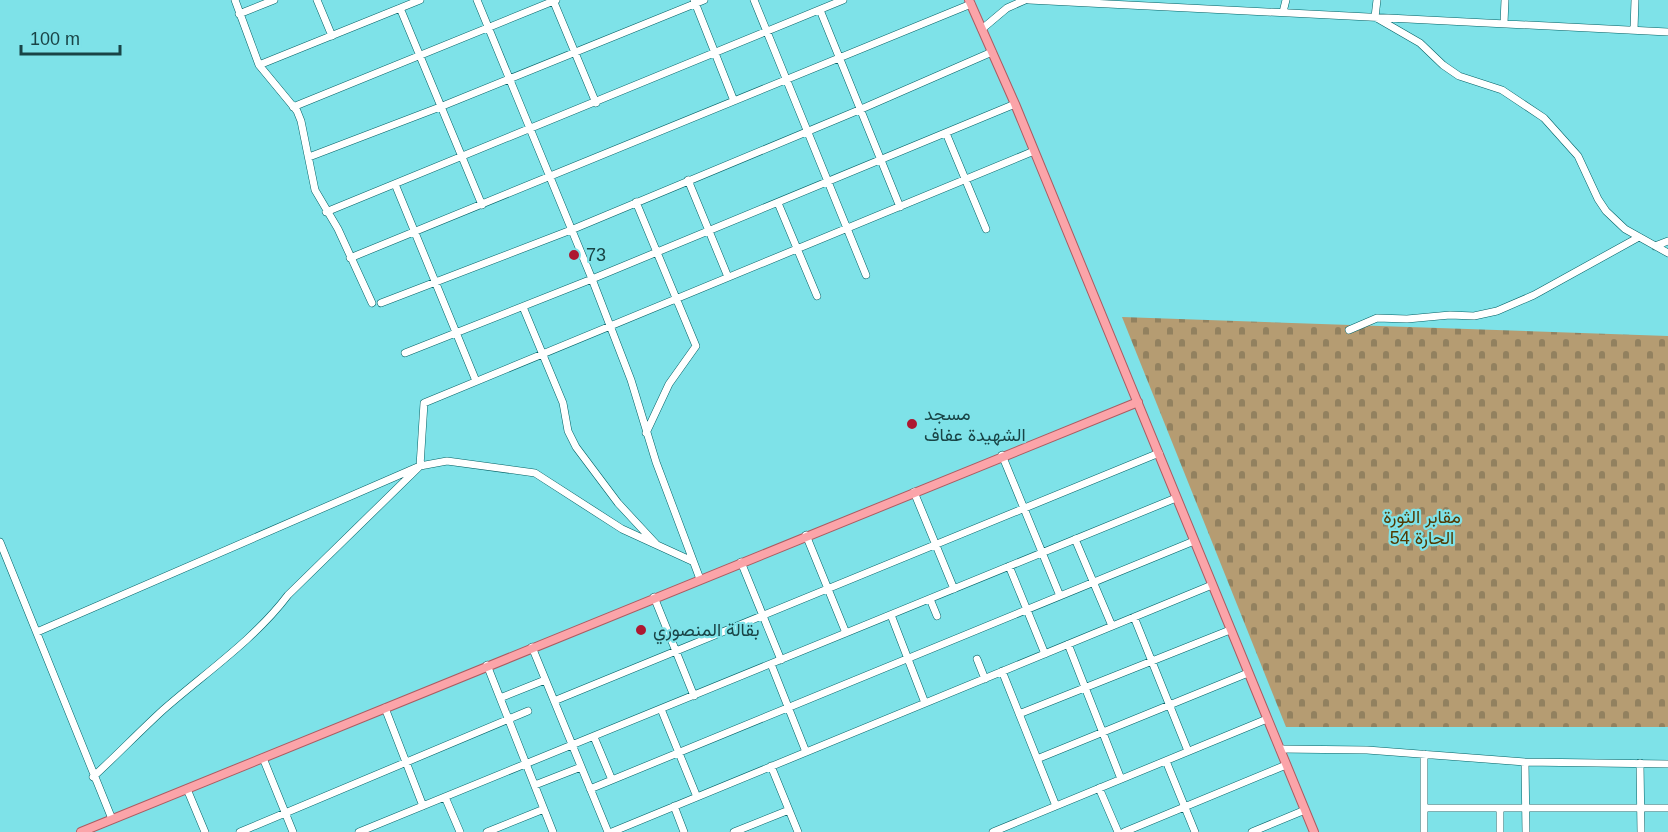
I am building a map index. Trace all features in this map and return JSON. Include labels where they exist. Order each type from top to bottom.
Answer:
[{"type":"main road","points":[[970,2],[1015,104],[1314,832]]},
{"type":"main road","points":[[81,832],[102,828],[112,819],[1138,402]]},
{"type":"street","points":[[235,0],[260,65],[302,121],[315,190],[338,229],[372,303]]},
{"type":"street","points":[[239,14],[274,0]]},
{"type":"street","points":[[317,0],[332,36]]},
{"type":"street","points":[[260,65],[420,0]]},
{"type":"street","points":[[477,0],[631,380],[646,433],[700,579]]},
{"type":"street","points":[[293,107],[554,0],[596,103]]},
{"type":"street","points":[[309,157],[441,107],[704,0]]},
{"type":"street","points":[[754,0],[866,275]]},
{"type":"street","points":[[327,212],[843,0]]},
{"type":"street","points":[[1003,0],[1007,8]]},
{"type":"street","points":[[982,29],[1007,8],[1025,0]]},
{"type":"street","points":[[1029,0],[1158,3],[1283,12],[1668,32]]},
{"type":"street","points":[[1283,12],[1286,0]]},
{"type":"street","points":[[1375,17],[1377,0]]},
{"type":"street","points":[[1504,23],[1505,0]]},
{"type":"street","points":[[1634,30],[1635,0]]},
{"type":"street","points":[[695,2],[734,101]]},
{"type":"street","points":[[350,258],[549,178],[970,2]]},
{"type":"street","points":[[400,8],[482,205]]},
{"type":"street","points":[[820,9],[879,160],[900,207]]},
{"type":"street","points":[[1375,17],[1420,43],[1443,66],[1459,76],[1502,90],[1544,118],[1578,156],[1606,211],[1639,237],[1668,253]]},
{"type":"street","points":[[381,303],[571,230],[808,132],[992,52]]},
{"type":"street","points":[[405,353],[592,279],[1015,104]]},
{"type":"street","points":[[946,133],[986,229]]},
{"type":"street","points":[[93,777],[138,733],[211,672],[420,466],[424,403],[1034,151]]},
{"type":"street","points":[[688,180],[728,277]]},
{"type":"street","points":[[395,184],[476,381]]},
{"type":"street","points":[[636,202],[696,346],[669,384],[646,433]]},
{"type":"street","points":[[778,203],[817,296]]},
{"type":"street","points":[[1349,330],[1377,318],[1407,320],[1450,315],[1474,316],[1497,311],[1534,296],[1639,237]]},
{"type":"street","points":[[1655,246],[1668,241]]},
{"type":"street","points":[[523,307],[563,403],[568,431],[576,447],[618,503],[658,547]]},
{"type":"street","points":[[554,701],[1159,453]]},
{"type":"street","points":[[1002,456],[1060,596]]},
{"type":"street","points":[[37,632],[420,466],[447,461],[535,473],[586,509],[658,547],[692,561]]},
{"type":"street","points":[[914,492],[954,589]]},
{"type":"street","points":[[358,832],[1176,498]]},
{"type":"street","points":[[806,536],[846,633]]},
{"type":"street","points":[[1075,540],[1112,626]]},
{"type":"street","points":[[590,789],[1194,541]]},
{"type":"street","points":[[0,542],[93,777],[112,819]]},
{"type":"street","points":[[741,562],[781,660]]},
{"type":"street","points":[[1009,566],[1045,654]]},
{"type":"street","points":[[532,647],[610,832],[1212,585]]},
{"type":"street","points":[[654,597],[694,696]]},
{"type":"street","points":[[930,599],[937,616]]},
{"type":"street","points":[[891,615],[925,703]]},
{"type":"street","points":[[1134,617],[1188,751]]},
{"type":"street","points":[[1019,714],[1230,630]]},
{"type":"street","points":[[1068,645],[1121,779]]},
{"type":"street","points":[[977,659],[985,678]]},
{"type":"street","points":[[771,664],[806,752]]},
{"type":"street","points":[[487,665],[554,832]]},
{"type":"street","points":[[1002,671],[1056,806]]},
{"type":"street","points":[[1037,759],[1248,673]]},
{"type":"street","points":[[500,698],[545,680]]},
{"type":"street","points":[[385,708],[423,806]]},
{"type":"street","points":[[661,709],[697,797]]},
{"type":"street","points":[[240,832],[528,711]]},
{"type":"street","points":[[993,832],[1268,719]]},
{"type":"street","points":[[594,737],[612,780]]},
{"type":"street","points":[[1280,749],[1424,754],[1525,762],[1668,764]]},
{"type":"street","points":[[1424,754],[1424,832]]},
{"type":"street","points":[[263,758],[293,832]]},
{"type":"street","points":[[1166,760],[1195,832]]},
{"type":"street","points":[[1525,762],[1526,832]]},
{"type":"street","points":[[1640,763],[1641,832]]},
{"type":"street","points":[[1124,832],[1286,765]]},
{"type":"street","points":[[771,766],[798,832]]},
{"type":"street","points":[[535,785],[581,767]]},
{"type":"street","points":[[1099,788],[1118,832]]},
{"type":"street","points":[[187,789],[205,832]]},
{"type":"street","points":[[445,797],[460,832]]},
{"type":"street","points":[[674,806],[684,832]]},
{"type":"street","points":[[1425,808],[1526,810],[1668,808]]},
{"type":"street","points":[[488,832],[544,809]]},
{"type":"street","points":[[1500,809],[1500,832]]},
{"type":"street","points":[[734,832],[789,810]]},
{"type":"street","points":[[1252,832],[1305,810]]},
{"type":"green space","name":"مقابر الثورة الحارة 54","points":[[1122,317],[1668,336],[1668,727],[1286,727]]},
{"type":"place","name":"73","points":[[574,255]]},
{"type":"place","name":"مسجد الشهيدة عفاف","points":[[912,424]]},
{"type":"place","name":"بقالة المنصوري","points":[[641,630]]}]
